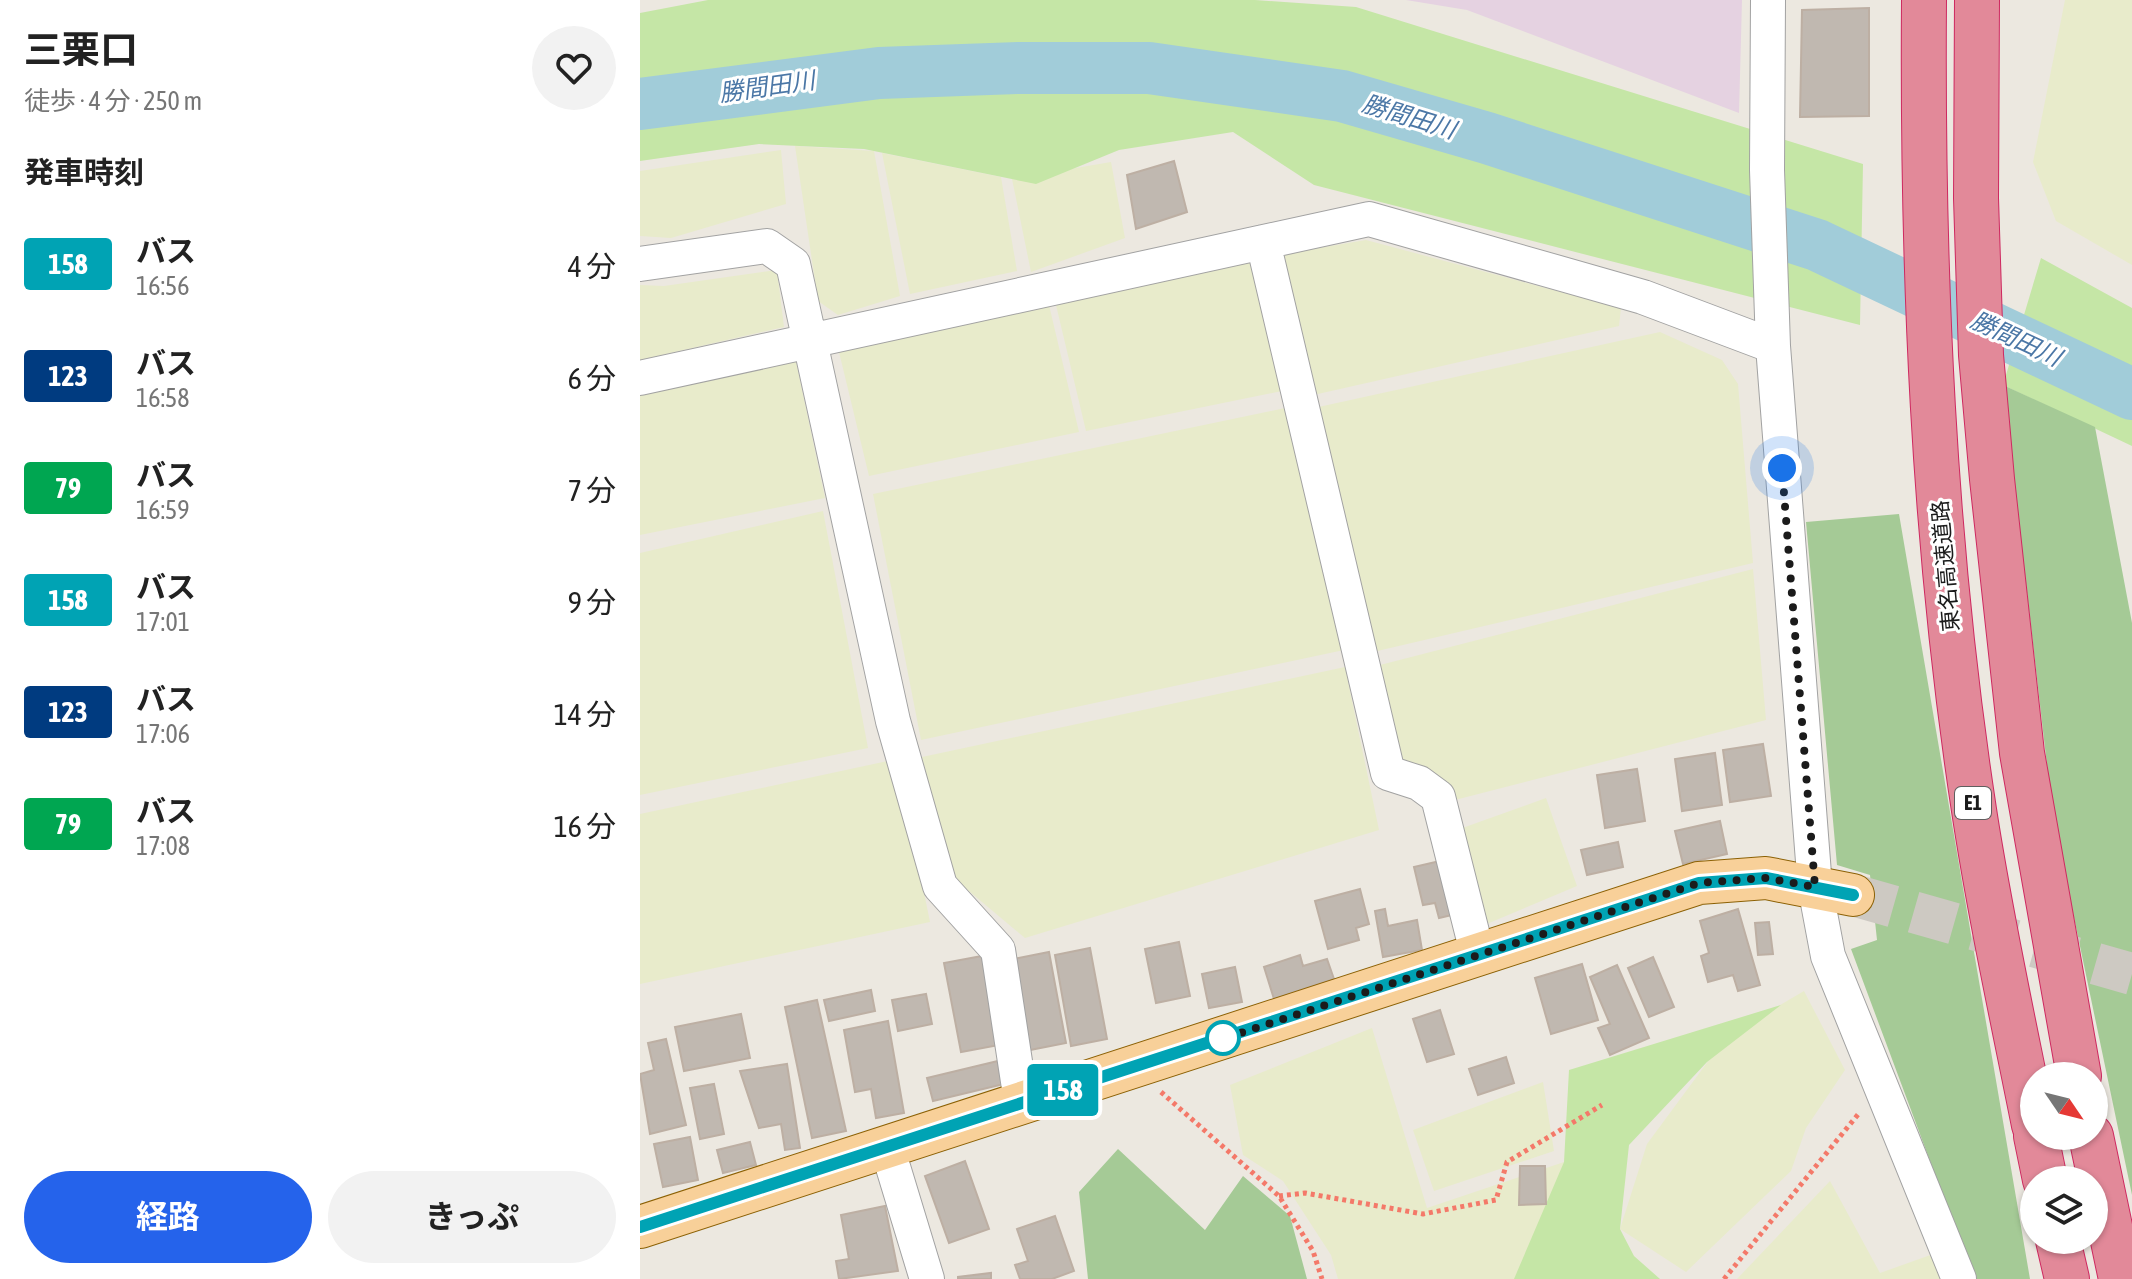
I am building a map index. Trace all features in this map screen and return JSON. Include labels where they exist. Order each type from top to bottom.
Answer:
[{"type":"highway","name":"東名高速道路","points":[[1924,0],[1924,205],[1937,476],[1952,636],[1974,810],[2022,1062]]},
{"type":"highway","points":[[1977,0],[1976,198],[1981,355],[1992,479],[2022,753],[2077,1062]]},
{"type":"highway","points":[[2094,1150],[2121,1279]]},
{"type":"highway","points":[[2061,1254],[2067,1279]]},
{"type":"main road","points":[[640,1227],[886,1144],[1699,883],[1766,878],[1834,891]]},
{"type":"street","points":[[1768,0],[1767,170],[1773,346],[1834,891],[1828,956],[1959,1279]]},
{"type":"street","points":[[640,378],[1369,219],[1643,297],[1773,346]]},
{"type":"street","points":[[1263,242],[1388,773],[1419,783],[1438,797],[1478,956]]},
{"type":"street","points":[[640,264],[767,246],[793,264],[893,721],[940,886],[998,950],[1021,1101]]},
{"type":"street","points":[[886,1144],[927,1279]]},
{"type":"path","points":[[1133,1067],[1279,1196],[1313,1251],[1322,1279]]},
{"type":"path","points":[[1724,1279],[1858,1113],[1886,1098]]},
{"type":"path","points":[[1279,1196],[1305,1193],[1423,1214],[1496,1200],[1507,1162],[1602,1105]]},
{"type":"shaded area","points":[[1406,0],[1742,0],[1739,113],[1467,10]]},
{"type":"green space","points":[[708,0],[1255,0],[1356,7],[1863,164],[1860,325],[1314,185],[1233,132],[1119,150],[1036,184],[864,149],[759,144],[640,161],[640,13]]},
{"type":"green space","points":[[2065,0],[2132,0],[2132,265],[2056,221],[2033,162]]},
{"type":"green space","points":[[795,146],[874,151],[900,296],[838,315],[818,301]]},
{"type":"green space","points":[[781,150],[786,204],[671,238],[640,236],[640,171]]},
{"type":"green space","points":[[882,153],[1001,177],[1017,271],[910,294]]},
{"type":"green space","points":[[1111,162],[1125,238],[1031,272],[1012,179]]},
{"type":"green space","points":[[1366,240],[1621,308],[1619,326],[1309,396],[1283,254]]},
{"type":"green space","points":[[1254,256],[1282,391],[1086,431],[1056,305]]},
{"type":"green space","points":[[2041,258],[2132,308],[2132,446],[2003,385]]},
{"type":"green space","points":[[777,270],[784,327],[640,360],[640,285],[664,286]]},
{"type":"green space","points":[[1049,305],[1079,432],[869,476],[839,352]]},
{"type":"green space","points":[[1660,332],[1722,360],[1738,384],[1753,563],[1373,652],[1314,408]]},
{"type":"green space","points":[[796,361],[825,498],[640,535],[640,394]]},
{"type":"green space","points":[[2003,385],[2095,427],[2132,623],[2132,1195],[2108,1080],[2108,1062],[2104,1062],[2053,817]]},
{"type":"green space","points":[[1285,408],[1344,650],[921,740],[873,494]]},
{"type":"green space","points":[[823,511],[868,748],[640,795],[640,553]]},
{"type":"green space","points":[[1899,514],[2020,1221],[2020,1254],[2026,1254],[2030,1279],[1974,1279],[1851,949],[1877,940],[1870,875],[1837,865],[1806,522]]},
{"type":"green space","points":[[1753,569],[1766,720],[1451,801],[1399,762],[1380,665]]},
{"type":"green space","points":[[1345,667],[1379,830],[1025,938],[951,876],[922,757]]},
{"type":"green space","points":[[897,759],[930,922],[640,984],[640,814]]},
{"type":"green space","points":[[1546,798],[1577,886],[1482,926],[1454,831]]},
{"type":"green space","points":[[1804,991],[1845,1070],[1806,1128],[1791,1171],[1686,1272],[1620,1229],[1647,1144],[1726,1037]]},
{"type":"green space","points":[[1781,1005],[1707,1062],[1629,1145],[1620,1229],[1634,1256],[1660,1279],[1514,1279],[1564,1162],[1569,1070]]},
{"type":"green space","points":[[1372,1028],[1427,1208],[1564,1162],[1521,1279],[1338,1279],[1331,1255],[1283,1181],[1243,1155],[1230,1085]]},
{"type":"green space","points":[[1543,1082],[1554,1151],[1434,1191],[1413,1130]]},
{"type":"green space","points":[[1118,1149],[1205,1230],[1243,1176],[1290,1216],[1307,1279],[1088,1279],[1079,1192]]},
{"type":"green space","points":[[1830,1181],[1880,1273],[1936,1253],[1946,1279],[1737,1279]]},
{"type":"building","points":[[1869,8],[1869,116],[1800,117],[1802,10]]},
{"type":"building","points":[[1174,161],[1187,212],[1136,229],[1127,175]]},
{"type":"building","points":[[1763,744],[1771,796],[1730,802],[1723,750]]},
{"type":"building","points":[[1715,753],[1722,805],[1682,811],[1675,759]]},
{"type":"building","points":[[1637,769],[1645,821],[1605,828],[1597,775]]},
{"type":"building","points":[[1720,821],[1727,854],[1683,864],[1675,831]]},
{"type":"building","points":[[1618,842],[1623,867],[1587,875],[1581,850]]},
{"type":"building","points":[[1440,861],[1452,915],[1439,918],[1435,903],[1423,905],[1414,867]]},
{"type":"building","points":[[1360,889],[1369,924],[1356,928],[1359,940],[1328,949],[1315,901]]},
{"type":"building","points":[[1385,909],[1388,926],[1417,920],[1422,950],[1383,957],[1375,911]]},
{"type":"building","points":[[1738,909],[1760,985],[1738,991],[1733,975],[1708,982],[1701,956],[1709,953],[1700,921]]},
{"type":"building","points":[[1769,922],[1773,954],[1758,955],[1755,923]]},
{"type":"building","points":[[1179,942],[1190,996],[1156,1003],[1145,949]]},
{"type":"building","points":[[1090,948],[1107,1039],[1071,1046],[1055,955]]},
{"type":"building","points":[[1049,952],[1066,1043],[1030,1050],[1014,959]]},
{"type":"building","points":[[1300,955],[1303,966],[1327,959],[1334,979],[1274,999],[1264,967]]},
{"type":"building","points":[[982,956],[999,1045],[961,1052],[944,963]]},
{"type":"building","points":[[1653,957],[1674,1007],[1649,1017],[1628,968]]},
{"type":"building","points":[[1582,964],[1598,1020],[1551,1034],[1535,978]]},
{"type":"building","points":[[1617,965],[1649,1038],[1610,1055],[1598,1028],[1610,1024],[1590,977]]},
{"type":"building","points":[[1235,967],[1242,1002],[1209,1008],[1202,974]]},
{"type":"building","points":[[871,990],[875,1011],[829,1021],[824,1000]]},
{"type":"building","points":[[926,994],[932,1024],[898,1031],[892,1000]]},
{"type":"building","points":[[817,1000],[846,1131],[812,1138],[785,1007]]},
{"type":"building","points":[[1440,1010],[1454,1054],[1427,1062],[1413,1019]]},
{"type":"building","points":[[741,1014],[750,1058],[684,1071],[675,1027]]},
{"type":"building","points":[[888,1021],[904,1113],[876,1118],[871,1089],[855,1092],[844,1030]]},
{"type":"building","points":[[666,1039],[686,1125],[650,1134],[640,1074],[654,1070],[648,1043]]},
{"type":"building","points":[[1506,1057],[1514,1083],[1478,1095],[1469,1069]]},
{"type":"building","points":[[1002,1060],[1008,1083],[933,1101],[927,1078]]},
{"type":"building","points":[[787,1064],[800,1148],[785,1150],[781,1124],[759,1128],[740,1071]]},
{"type":"building","points":[[714,1084],[724,1134],[700,1139],[690,1088]]},
{"type":"building","points":[[690,1137],[698,1180],[663,1187],[654,1144]]},
{"type":"building","points":[[750,1142],[756,1165],[723,1173],[717,1150]]},
{"type":"building","points":[[965,1161],[989,1229],[949,1243],[925,1176]]},
{"type":"building","points":[[1520,1166],[1545,1166],[1546,1204],[1519,1205]]},
{"type":"building","points":[[885,1206],[898,1271],[839,1279],[836,1261],[849,1259],[841,1215]]},
{"type":"building","points":[[1055,1216],[1074,1271],[1052,1279],[1020,1279],[1015,1265],[1028,1261],[1017,1229]]},
{"type":"building","points":[[991,1273],[991,1279],[958,1279],[958,1277]]},
{"type":"waterway","name":"勝間田川","points":[[640,104],[879,73],[1019,68],[1149,68],[1342,96],[1487,138],[1817,245],[2132,394]]},
{"type":"tunnel","points":[[1853,895],[2132,974]]},
{"type":"bus line","name":"158","points":[[640,1227],[1699,883],[1766,878],[1853,895]]},
{"type":"route","points":[[1223,1038],[1219,1040],[1699,883],[1766,878],[1815,887],[1782,468]]}]
